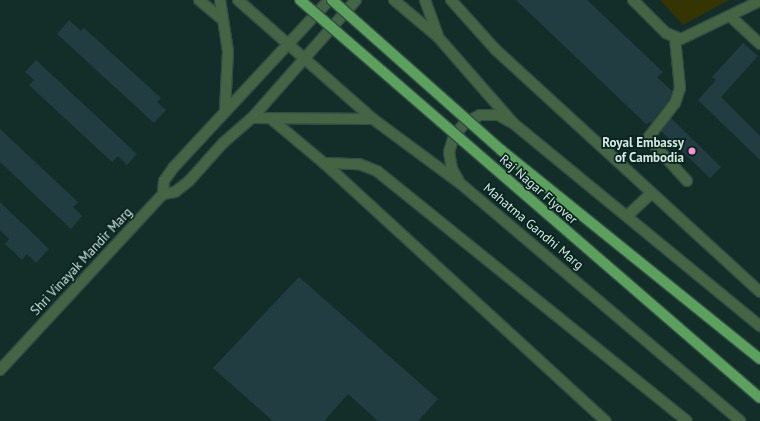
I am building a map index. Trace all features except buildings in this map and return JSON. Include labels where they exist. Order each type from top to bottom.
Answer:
[{"type":"main road","name":"Raj Nagar Flyover","points":[[300,0],[760,398]]},
{"type":"main road","name":"Raj Nagar Flyover","points":[[332,0],[501,150],[760,359]]},
{"type":"street","points":[[199,0],[223,20]]},
{"type":"street","points":[[220,0],[228,51],[225,111]]},
{"type":"street","name":"Mahatma Gandhi Marg","points":[[238,0],[373,119],[461,184],[740,421]]},
{"type":"street","points":[[163,194],[164,181],[173,168],[225,111],[289,46],[329,0]]},
{"type":"street","name":"Shri Vinayak Mandir Marg","points":[[0,370],[163,194],[175,192],[189,181],[223,143],[252,118],[356,0]]},
{"type":"street","points":[[394,0],[438,37],[513,123],[760,326]]},
{"type":"street","points":[[425,0],[438,37]]},
{"type":"street","points":[[451,0],[482,36],[651,194],[760,292]]},
{"type":"street","points":[[633,0],[674,38],[680,88],[675,102],[648,138],[687,181]]},
{"type":"street","points":[[674,38],[687,38],[760,1]]},
{"type":"street","points":[[730,16],[760,44]]},
{"type":"street","points":[[461,184],[452,169],[449,152],[454,136],[465,123],[480,116],[498,115],[513,123]]},
{"type":"street","points":[[252,118],[373,119]]},
{"type":"street","points":[[270,118],[324,163],[606,421]]},
{"type":"street","points":[[324,163],[359,164],[376,171],[687,421]]},
{"type":"street","points":[[627,216],[651,194]]},
{"type":"shaded area","points":[[660,0],[729,0],[683,25]]},
{"type":"place","name":"Royal Embassy of Cambodia","points":[[692,151]]}]
